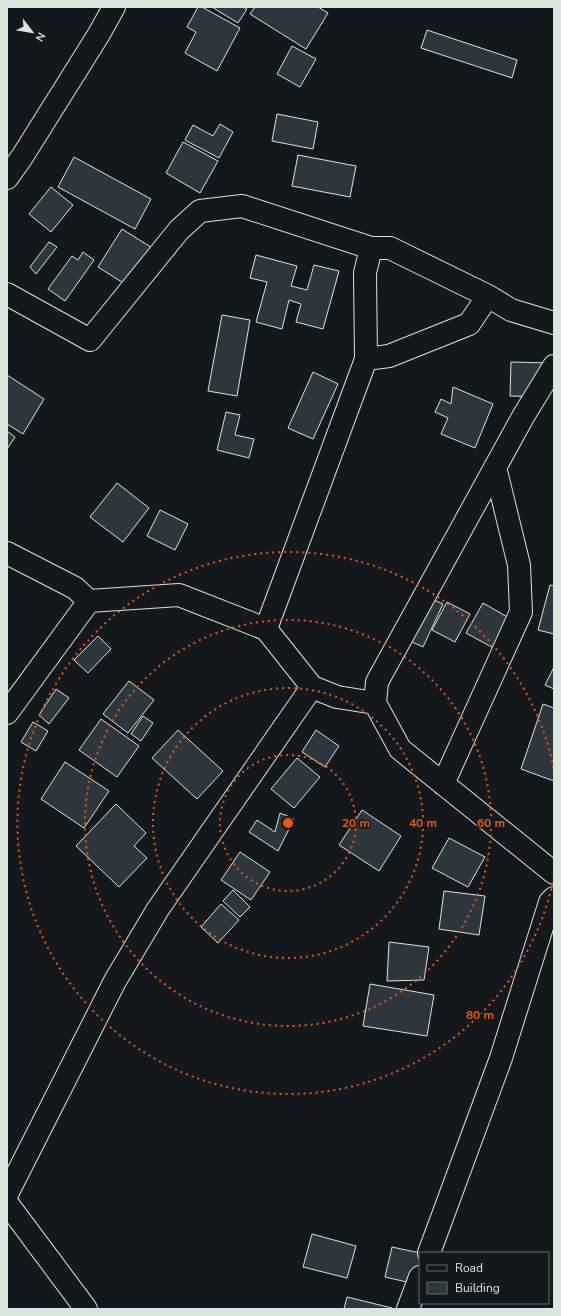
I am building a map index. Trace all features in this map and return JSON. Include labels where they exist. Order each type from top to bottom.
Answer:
[{"type":"street","points":[[7,178],[14,153],[99,34],[114,7]]},
{"type":"street","points":[[7,294],[90,340],[179,230],[200,211],[242,206],[371,248],[390,248],[488,296],[511,310],[554,323]]},
{"type":"street","points":[[266,629],[366,360],[365,273],[371,248]]},
{"type":"street","points":[[366,360],[389,356],[469,324],[488,296]]},
{"type":"street","points":[[554,366],[524,415],[377,682],[375,703],[400,749],[554,873]]},
{"type":"street","points":[[443,784],[521,612],[519,565],[495,467]]},
{"type":"street","points":[[7,553],[75,588],[90,601],[179,595],[266,629],[312,687],[337,697],[375,703]]},
{"type":"street","points":[[7,714],[90,601]]},
{"type":"street","points":[[7,1194],[115,981],[158,909],[312,687]]},
{"type":"street","points":[[429,1252],[501,1058],[550,902],[554,898]]},
{"type":"street","points":[[7,1203],[86,1309]]},
{"type":"street","points":[[408,1309],[419,1280]]},
{"type":"building","points":[[198,7],[202,7],[240,28],[217,71],[185,53],[196,32],[187,27]]},
{"type":"building","points":[[212,7],[243,7],[247,9],[238,23]]},
{"type":"building","points":[[255,7],[318,7],[328,13],[306,49],[250,14]]},
{"type":"building","points":[[427,30],[517,60],[512,78],[421,48]]},
{"type":"building","points":[[292,46],[316,59],[300,87],[277,74]]},
{"type":"building","points":[[277,114],[318,122],[313,149],[272,141]]},
{"type":"building","points":[[220,124],[233,132],[219,158],[185,140],[193,125],[213,136]]},
{"type":"building","points":[[183,142],[218,161],[200,193],[166,173]]},
{"type":"building","points":[[298,155],[356,166],[350,197],[292,186]]},
{"type":"building","points":[[74,157],[151,199],[135,229],[58,187]]},
{"type":"building","points":[[51,187],[73,205],[51,232],[29,214]]},
{"type":"building","points":[[122,229],[157,251],[133,289],[98,267]]},
{"type":"building","points":[[49,242],[57,247],[36,274],[30,267]]},
{"type":"building","points":[[83,252],[94,260],[65,301],[48,289],[72,256],[78,260]]},
{"type":"building","points":[[256,255],[297,266],[291,286],[307,290],[314,265],[339,271],[323,329],[296,322],[301,304],[289,300],[282,329],[256,322],[267,282],[250,278]]},
{"type":"building","points":[[222,315],[250,320],[237,396],[208,391]]},
{"type":"building","points":[[511,362],[550,363],[548,397],[510,396]]},
{"type":"building","points":[[313,372],[338,384],[313,439],[288,428]]},
{"type":"building","points":[[7,375],[44,399],[23,434],[7,424]]},
{"type":"building","points":[[453,387],[493,404],[475,448],[441,434],[448,418],[435,412],[441,399],[451,404]]},
{"type":"building","points":[[226,412],[240,415],[235,435],[254,439],[249,458],[217,450]]},
{"type":"building","points":[[7,431],[15,437],[7,449]]},
{"type":"building","points":[[117,483],[149,508],[123,542],[90,517]]},
{"type":"building","points":[[160,510],[188,524],[175,550],[147,536]]},
{"type":"building","points":[[550,585],[554,586],[554,634],[538,630]]},
{"type":"building","points":[[425,596],[443,604],[423,647],[404,638]]},
{"type":"building","points":[[447,602],[470,614],[455,642],[432,630]]},
{"type":"building","points":[[483,603],[516,622],[499,651],[466,633]]},
{"type":"building","points":[[98,636],[111,649],[88,673],[74,660]]},
{"type":"building","points":[[554,667],[554,689],[545,685]]},
{"type":"building","points":[[129,681],[154,700],[128,733],[103,714]]},
{"type":"building","points":[[56,689],[69,698],[49,724],[39,715]]},
{"type":"building","points":[[543,704],[554,708],[554,781],[521,769]]},
{"type":"building","points":[[143,716],[153,723],[141,741],[131,734]]},
{"type":"building","points":[[101,719],[139,746],[117,777],[79,750]]},
{"type":"building","points":[[33,722],[48,731],[36,751],[21,742]]},
{"type":"building","points":[[178,730],[223,771],[197,799],[152,758]]},
{"type":"building","points":[[316,730],[339,746],[325,767],[302,752]]},
{"type":"building","points":[[297,758],[320,777],[294,808],[271,789]]},
{"type":"building","points":[[65,762],[109,791],[84,828],[41,799]]},
{"type":"building","points":[[116,804],[146,833],[134,846],[147,858],[119,887],[76,846]]},
{"type":"building","points":[[362,810],[401,836],[379,871],[339,845]]},
{"type":"building","points":[[280,813],[294,819],[278,851],[249,832],[257,820],[275,832]]},
{"type":"building","points":[[449,838],[485,857],[468,887],[432,868]]},
{"type":"building","points":[[240,852],[270,872],[251,900],[221,880]]},
{"type":"building","points":[[233,890],[250,907],[240,917],[223,901]]},
{"type":"building","points":[[444,891],[485,896],[479,935],[439,929]]},
{"type":"building","points":[[221,904],[239,920],[218,943],[201,927]]},
{"type":"building","points":[[389,942],[429,947],[424,980],[387,981]]},
{"type":"building","points":[[370,984],[434,995],[427,1036],[363,1026]]},
{"type":"building","points":[[312,1234],[356,1246],[347,1278],[303,1267]]},
{"type":"building","points":[[392,1247],[419,1253],[419,1285],[385,1277]]},
{"type":"building","points":[[347,1297],[392,1308],[344,1309]]}]
